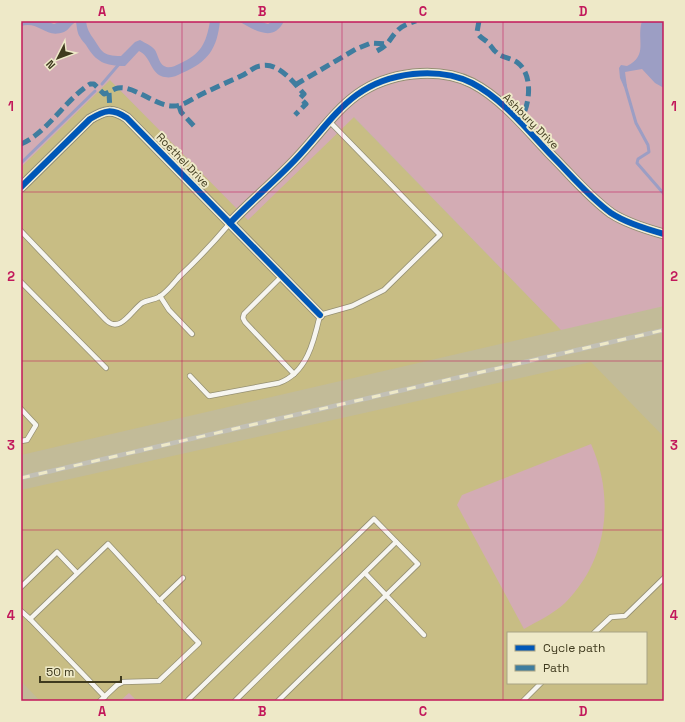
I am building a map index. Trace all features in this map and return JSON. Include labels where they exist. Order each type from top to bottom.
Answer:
[{"type":"street","name":"Ashbury Drive","points":[[230,223],[295,160],[340,108],[358,93],[383,80],[401,75],[421,73],[458,77],[489,93],[518,120],[592,196],[612,213],[636,225],[664,234]]},
{"type":"street","name":"Roethel Drive","points":[[21,187],[90,119],[100,113],[110,110],[119,113],[127,118],[320,315]]},
{"type":"lane","points":[[190,376],[209,396],[279,383],[289,379],[300,368],[312,346],[320,315],[352,306],[384,290],[440,234],[330,121]]},
{"type":"lane","points":[[21,232],[109,323],[114,325],[119,324],[142,303],[160,296],[207,250],[230,223]]},
{"type":"lane","points":[[282,276],[244,314],[243,318],[244,322],[294,374]]},
{"type":"lane","points":[[21,282],[106,368]]},
{"type":"lane","points":[[160,296],[168,310],[192,334]]},
{"type":"lane","points":[[21,409],[36,425],[27,440],[21,441]]},
{"type":"lane","points":[[189,701],[374,519],[418,564],[278,701]]},
{"type":"lane","points":[[235,701],[396,542]]},
{"type":"lane","points":[[30,619],[108,544],[199,643],[159,681],[123,682],[117,685],[100,701]]},
{"type":"lane","points":[[21,587],[57,552],[77,573]]},
{"type":"lane","points":[[365,573],[424,635]]},
{"type":"lane","points":[[159,601],[183,578]]},
{"type":"lane","points":[[595,632],[611,616],[625,616],[664,578]]},
{"type":"lane","points":[[21,611],[105,697]]},
{"type":"lane","points":[[523,701],[541,684]]},
{"type":"shaded area","points":[[21,21],[664,21],[664,306],[561,330],[354,117],[248,220],[110,80],[21,167]]},
{"type":"shaded area","points":[[110,80],[248,220],[353,117],[561,330],[21,455],[21,167]]},
{"type":"shaded area","points":[[591,362],[664,437],[664,701],[40,701],[21,681],[21,490]]},
{"type":"shaded area","points":[[591,444],[599,465],[605,507],[603,528],[591,568],[565,603],[550,614],[524,629],[457,505],[462,495]]},
{"type":"shaded area","points":[[129,693],[137,701],[120,701]]},
{"type":"water","points":[[21,21],[46,21],[54,24],[62,21],[86,21],[90,34],[106,54],[121,56],[135,42],[140,40],[150,45],[156,52],[161,63],[168,67],[174,66],[193,56],[201,47],[207,36],[210,21],[220,21],[219,31],[214,47],[205,59],[191,69],[177,76],[164,77],[157,74],[146,57],[139,51],[125,66],[107,64],[97,59],[81,39],[76,22],[66,31],[57,34],[47,32],[33,26],[21,26]]},
{"type":"water","points":[[238,21],[258,21],[268,24],[273,21],[284,21],[274,32],[262,33]]},
{"type":"water","points":[[642,21],[664,21],[664,88],[655,83],[642,69],[625,72],[627,87],[624,87],[620,78],[619,68],[621,65],[627,66],[634,62],[640,52]]},
{"type":"waterway","points":[[102,84],[120,63]]},
{"type":"waterway","points":[[625,85],[636,123],[648,145],[649,152],[638,159],[637,163],[664,194]]},
{"type":"waterway","points":[[21,163],[95,91]]},
{"type":"railway","points":[[21,478],[664,330]]},
{"type":"marked path","points":[[377,51],[387,44],[400,28],[416,21]]},
{"type":"marked path","points":[[479,21],[477,32],[480,36],[498,54],[518,63],[526,73],[528,80],[528,101],[524,113]]},
{"type":"marked path","points":[[295,85],[356,49],[371,43],[388,44]]},
{"type":"marked path","points":[[21,144],[39,132],[72,99],[90,84],[94,84],[104,94],[118,88],[124,88],[137,92],[159,103],[176,106],[244,75],[255,68],[267,65],[279,69],[304,94],[300,98],[306,104],[295,115]]},
{"type":"marked path","points":[[109,93],[110,111]]},
{"type":"marked path","points":[[179,106],[181,112],[194,126]]},
{"type":"cycle path","points":[[230,223],[295,160],[345,104],[359,93],[392,78],[428,73],[443,74],[465,80],[483,90],[515,116],[580,186],[603,207],[617,217],[630,223],[664,234]]},
{"type":"cycle path","points":[[21,187],[90,119],[108,111],[122,115],[127,118],[320,315]]}]
